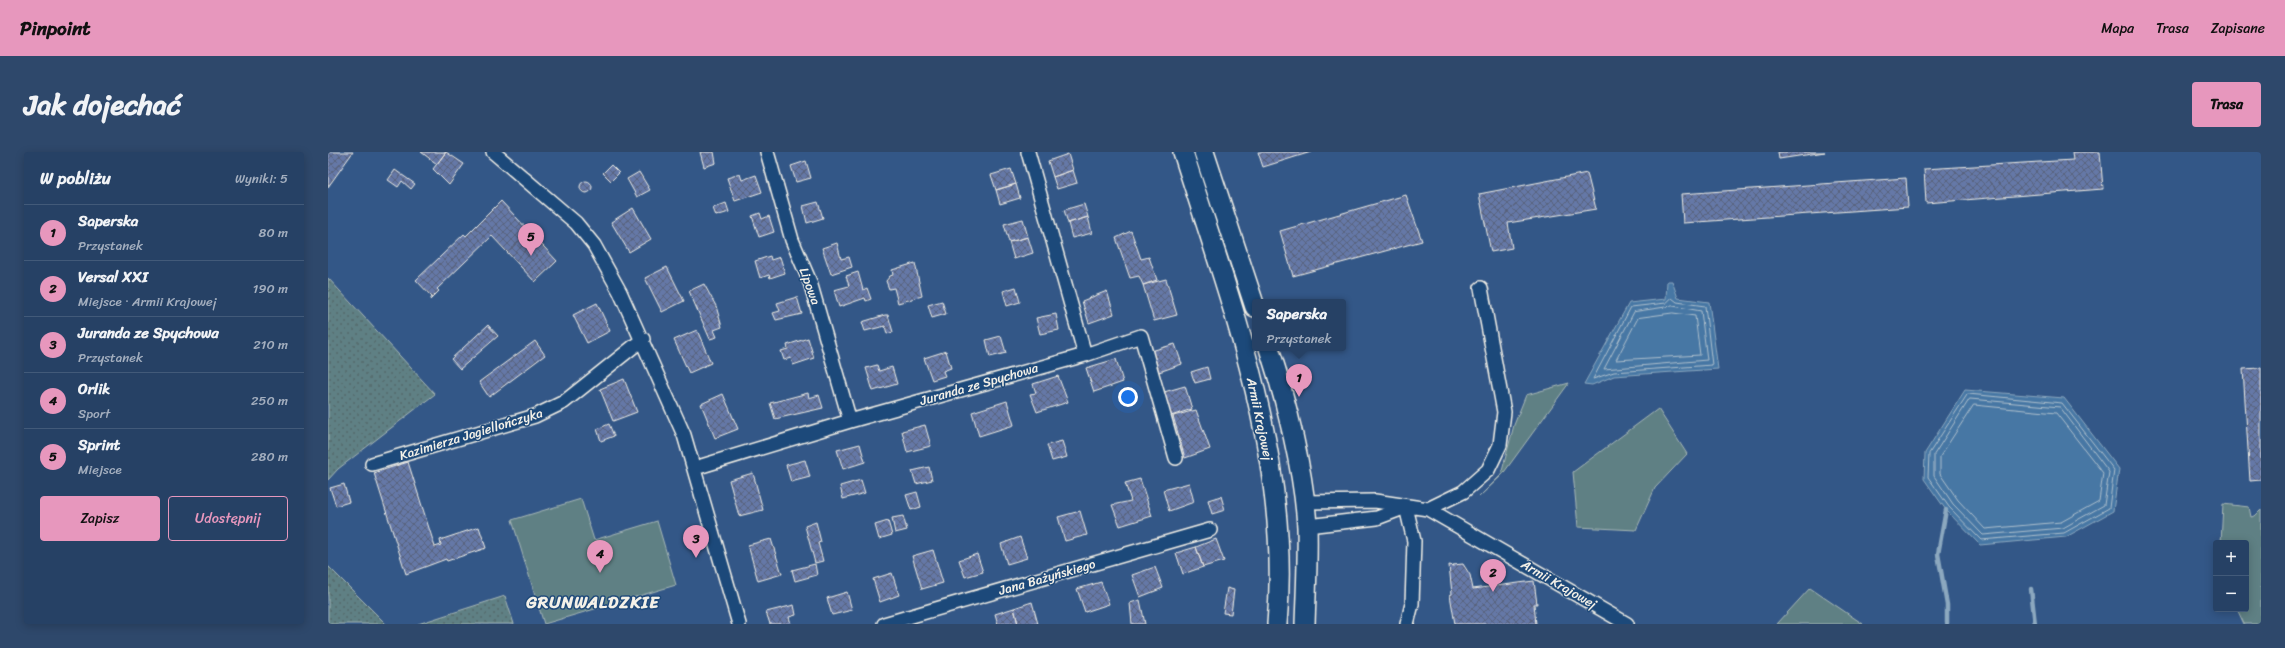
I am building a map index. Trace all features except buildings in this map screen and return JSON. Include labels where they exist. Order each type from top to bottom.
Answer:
[{"type":"main road","name":"Armii Krajowej","points":[[1183,152],[1236,320],[1253,381],[1269,456],[1277,516],[1280,561],[1278,624]]},
{"type":"main road","points":[[1204,152],[1252,299]]},
{"type":"main road","name":"Armii Krajowej","points":[[1269,351],[1295,453],[1304,502],[1306,526],[1305,624]]},
{"type":"main road","points":[[1277,516],[1304,502]]},
{"type":"main road","points":[[1277,516],[1306,526]]},
{"type":"street","points":[[494,152],[576,223],[594,245],[620,292],[643,339],[684,435],[740,624]]},
{"type":"street","name":"Lipowa","points":[[766,152],[792,240],[810,282],[850,421]]},
{"type":"street","points":[[1028,152],[1085,355]]},
{"type":"street","points":[[1304,502],[1375,502],[1428,509],[1463,492],[1482,477],[1493,462],[1503,434],[1503,401],[1481,288]]},
{"type":"street","name":"Juranda ze Spychowa","points":[[695,468],[850,421],[1085,355],[1141,336],[1176,458]]},
{"type":"street","name":"Kazimierza Jagiellończyka","points":[[372,464],[535,416],[564,402],[643,339]]},
{"type":"street","points":[[1306,526],[1377,518],[1406,507]]},
{"type":"street","points":[[1406,507],[1414,541],[1412,604],[1407,624]]},
{"type":"street","name":"Armii Krajowej","points":[[1428,509],[1627,624]]},
{"type":"street","name":"Jana Bażyńskiego","points":[[884,624],[1210,530]]},
{"type":"green space","points":[[328,278],[435,394],[338,469],[328,480]]},
{"type":"green space","points":[[1569,383],[1502,475],[1479,497],[1501,475],[1514,425],[1526,395]]},
{"type":"green space","points":[[1658,409],[1687,454],[1655,488],[1636,530],[1578,527],[1573,472]]},
{"type":"green space","points":[[581,499],[594,540],[657,521],[676,585],[544,624],[512,520]]},
{"type":"green space","points":[[2223,504],[2249,507],[2251,517],[2255,516],[2261,510],[2261,624],[2244,624],[2238,612],[2249,612],[2249,540],[2221,540]]},
{"type":"green space","points":[[328,566],[386,624],[328,624]]},
{"type":"green space","points":[[1810,588],[1863,624],[1777,624]]},
{"type":"green space","points":[[505,596],[514,624],[418,624]]},
{"type":"water","points":[[1667,281],[1672,281],[1678,298],[1709,302],[1718,369],[1614,376],[1592,385],[1584,384],[1629,303],[1666,299]]},
{"type":"water","points":[[1965,390],[2064,398],[2119,469],[2113,511],[2066,537],[1980,545],[1946,510],[1924,479],[1925,453]]},
{"type":"waterway","points":[[1946,510],[1938,554],[1947,605],[1947,623]]},
{"type":"waterway","points":[[2031,589],[2035,624]]},
{"type":"place","name":"Sprint","points":[[531,256]]},
{"type":"place","name":"Saperska","points":[[1299,397]]},
{"type":"place","name":"Juranda ze Spychowa","points":[[696,558]]},
{"type":"place","name":"Orlik","points":[[600,573]]},
{"type":"place","name":"Versal XXI","points":[[1493,592]]},
{"type":"district","name":"GRUNWALDZKIE","points":[[593,602]]}]
